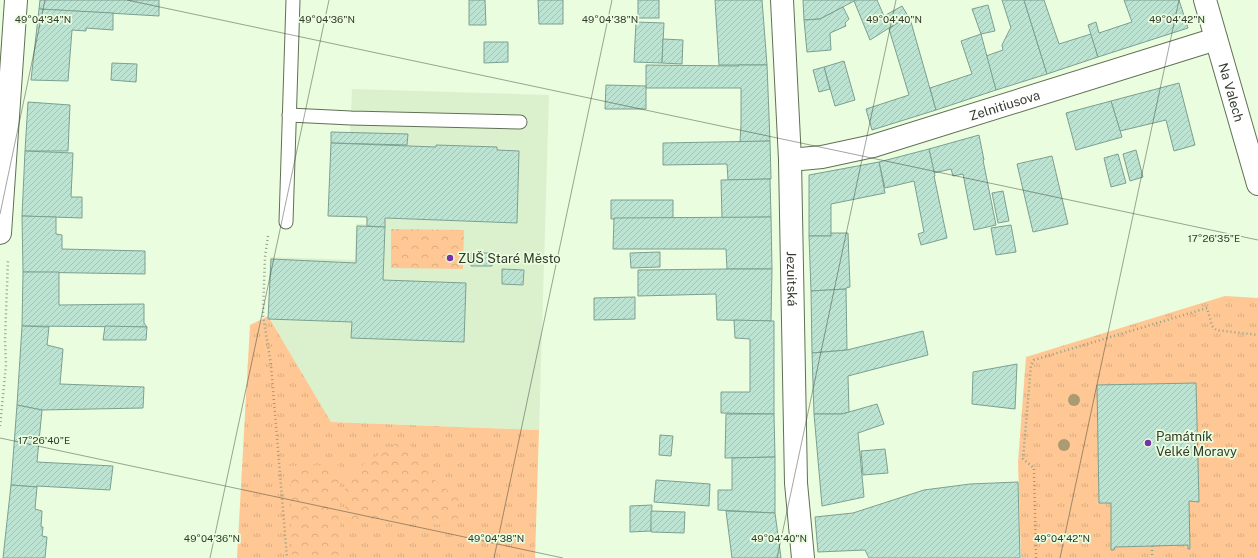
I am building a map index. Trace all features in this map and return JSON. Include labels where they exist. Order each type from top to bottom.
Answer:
[{"type":"street","points":[[0,233],[5,74],[16,0]]},
{"type":"street","name":"Jezuitská","points":[[782,0],[790,160],[796,484],[804,558]]},
{"type":"street","name":"Na Valech","points":[[1205,0],[1258,184]]},
{"type":"street","name":"Zelnitiusova","points":[[790,160],[822,157],[873,146],[1216,39]]},
{"type":"lane","points":[[286,222],[293,0]]},
{"type":"lane","points":[[289,115],[520,122]]},
{"type":"path","points":[[268,234],[265,257],[262,315],[271,365],[287,558]]},
{"type":"path","points":[[1036,558],[1034,468],[1023,459],[1031,366],[1034,360],[1207,308],[1212,326],[1216,330],[1258,335]]},
{"type":"path","points":[[0,364],[6,365]]},
{"type":"path","points":[[1152,546],[1152,558]]},
{"type":"shaded area","name":"ZUŠ Staré Město","points":[[352,89],[549,95],[539,430],[331,422],[268,316],[270,257],[355,260],[356,224],[366,224],[366,207],[347,206]]},
{"type":"green space","points":[[391,229],[464,230],[463,269],[391,268]]},
{"type":"green space","points":[[1225,296],[1258,298],[1258,558],[1021,558],[1018,462],[1026,357]]},
{"type":"green space","points":[[268,316],[331,422],[539,430],[535,558],[237,558],[250,325]]},
{"type":"green space","points":[[402,439],[420,452],[422,466],[435,480],[458,499],[458,519],[455,525],[348,521],[345,512],[345,477]]},
{"type":"green space","points":[[339,465],[341,558],[292,558],[290,466]]},
{"type":"building","points":[[40,0],[159,0],[159,16],[39,9]]},
{"type":"building","points":[[469,0],[485,0],[486,25],[469,25]]},
{"type":"building","points":[[538,0],[563,0],[563,24],[539,24]]},
{"type":"building","points":[[638,0],[659,0],[659,18],[638,18]]},
{"type":"building","points":[[715,0],[762,0],[767,65],[719,65]]},
{"type":"building","points":[[803,0],[856,0],[820,19],[804,20]]},
{"type":"building","points":[[877,0],[884,16],[902,6],[908,16],[870,40],[854,1]]},
{"type":"building","points":[[1002,0],[1024,0],[1047,74],[996,90],[986,56],[1003,50],[1002,45],[1011,28]]},
{"type":"building","points":[[1024,0],[1044,0],[1059,44],[1091,34],[1098,57],[1047,74]]},
{"type":"building","points":[[1124,0],[1179,0],[1188,28],[1098,57],[1088,25],[1096,22],[1099,33],[1132,22]]},
{"type":"building","points":[[988,5],[995,31],[981,34],[972,9]]},
{"type":"building","points":[[843,7],[849,19],[845,23],[846,26],[830,33],[831,50],[807,52],[804,20],[820,19]]},
{"type":"building","points":[[39,9],[113,13],[113,30],[86,28],[86,31],[72,30],[68,81],[31,80]]},
{"type":"building","points":[[909,15],[936,110],[872,130],[866,109],[909,95],[889,29]]},
{"type":"building","points":[[636,22],[664,23],[662,63],[634,62]]},
{"type":"building","points":[[981,34],[996,90],[936,110],[930,88],[972,74],[961,41]]},
{"type":"building","points":[[663,39],[683,40],[682,64],[662,63]]},
{"type":"building","points":[[484,42],[508,42],[508,62],[484,63]]},
{"type":"building","points":[[844,61],[855,100],[835,106],[824,67]]},
{"type":"building","points":[[112,63],[137,64],[136,82],[111,80]]},
{"type":"building","points":[[646,65],[767,65],[770,141],[740,142],[741,88],[646,88]]},
{"type":"building","points":[[824,67],[830,89],[819,92],[813,70]]},
{"type":"building","points":[[1179,83],[1195,145],[1174,151],[1166,120],[1120,131],[1111,101]]},
{"type":"building","points":[[606,85],[646,86],[646,109],[605,109]]},
{"type":"building","points":[[1111,101],[1122,137],[1076,150],[1066,113]]},
{"type":"building","points":[[28,102],[70,105],[68,151],[25,151]]},
{"type":"building","points":[[331,132],[408,134],[407,145],[331,143]]},
{"type":"building","points":[[979,135],[996,225],[974,230],[963,174],[953,176],[951,169],[934,173],[929,149]]},
{"type":"building","points":[[770,141],[771,179],[728,180],[727,164],[663,165],[663,143]]},
{"type":"building","points":[[331,143],[436,147],[436,145],[497,147],[497,150],[519,151],[517,223],[385,218],[385,227],[367,226],[367,217],[328,216]]},
{"type":"building","points":[[929,149],[947,238],[921,245],[918,234],[924,232],[914,181],[885,188],[879,162]]},
{"type":"building","points":[[1136,150],[1143,177],[1130,181],[1123,154]]},
{"type":"building","points":[[25,151],[73,153],[71,197],[82,197],[82,218],[22,216]]},
{"type":"building","points":[[1118,154],[1126,183],[1111,187],[1104,158]]},
{"type":"building","points":[[1052,156],[1068,224],[1033,232],[1017,164]]},
{"type":"building","points":[[879,162],[885,193],[831,204],[831,236],[809,236],[809,175]]},
{"type":"building","points":[[770,179],[771,217],[722,218],[721,180]]},
{"type":"building","points":[[1003,191],[1009,221],[998,223],[992,193]]},
{"type":"building","points":[[611,200],[673,200],[673,218],[611,219]]},
{"type":"building","points":[[22,216],[56,217],[56,234],[62,235],[62,249],[145,251],[145,274],[23,272]]},
{"type":"building","points":[[771,217],[772,269],[727,269],[726,249],[613,249],[614,218]]},
{"type":"building","points":[[1011,225],[1016,252],[996,255],[991,228]]},
{"type":"building","points":[[357,226],[385,227],[383,280],[466,283],[464,342],[351,338],[352,322],[268,319],[271,259],[356,263]]},
{"type":"building","points":[[831,233],[848,233],[850,287],[846,289],[811,291],[809,236],[831,236]]},
{"type":"building","points":[[660,252],[660,267],[631,268],[630,253]]},
{"type":"building","points":[[471,253],[493,253],[492,266],[471,266]]},
{"type":"building","points":[[502,269],[524,270],[523,285],[502,284]]},
{"type":"building","points":[[772,269],[771,321],[717,320],[716,294],[638,296],[638,270]]},
{"type":"building","points":[[23,272],[59,272],[59,305],[144,304],[144,323],[147,327],[22,326]]},
{"type":"building","points":[[846,289],[847,350],[812,353],[811,291]]},
{"type":"building","points":[[635,297],[635,319],[594,320],[594,298]]},
{"type":"building","points":[[734,320],[774,321],[774,414],[721,413],[721,392],[750,392],[750,339],[735,338]]},
{"type":"building","points":[[22,326],[49,327],[47,345],[63,349],[60,384],[144,387],[143,408],[42,410],[17,405]]},
{"type":"building","points":[[105,326],[147,327],[146,340],[103,340]]},
{"type":"building","points":[[923,331],[928,355],[848,376],[849,412],[842,414],[814,414],[812,353],[847,350]]},
{"type":"building","points":[[1017,364],[1015,409],[972,404],[973,372]]},
{"type":"building","name":"Památník Velké Moravy","points":[[1196,383],[1199,502],[1189,501],[1190,549],[1188,549],[1188,545],[1115,547],[1114,550],[1111,550],[1111,503],[1099,503],[1097,385]]},
{"type":"building","points":[[877,404],[884,424],[858,433],[864,497],[822,506],[814,414],[842,414]]},
{"type":"building","points":[[17,405],[42,410],[37,462],[113,466],[110,490],[11,485]]},
{"type":"building","points":[[726,414],[774,414],[775,457],[725,458]]},
{"type":"building","points":[[660,435],[673,436],[671,456],[659,455]]},
{"type":"building","points":[[885,449],[888,473],[863,475],[861,451]]},
{"type":"building","points":[[775,457],[775,513],[718,510],[718,490],[732,490],[732,458]]},
{"type":"building","points":[[656,480],[710,484],[709,506],[654,502]]},
{"type":"building","points":[[1018,482],[1020,558],[869,558],[865,550],[818,552],[815,517],[853,513],[924,490],[970,484]]},
{"type":"building","points":[[11,485],[37,487],[35,509],[42,511],[42,536],[47,537],[45,558],[3,558]]},
{"type":"building","points":[[652,505],[651,531],[630,532],[630,506]]},
{"type":"building","points":[[651,511],[685,512],[684,533],[651,532]]},
{"type":"building","points":[[726,511],[775,513],[781,558],[732,558]]},
{"type":"place","name":"ZUŠ Staré Město","points":[[450,258]]},
{"type":"place","name":"Památník Velké Moravy","points":[[1148,443]]}]
